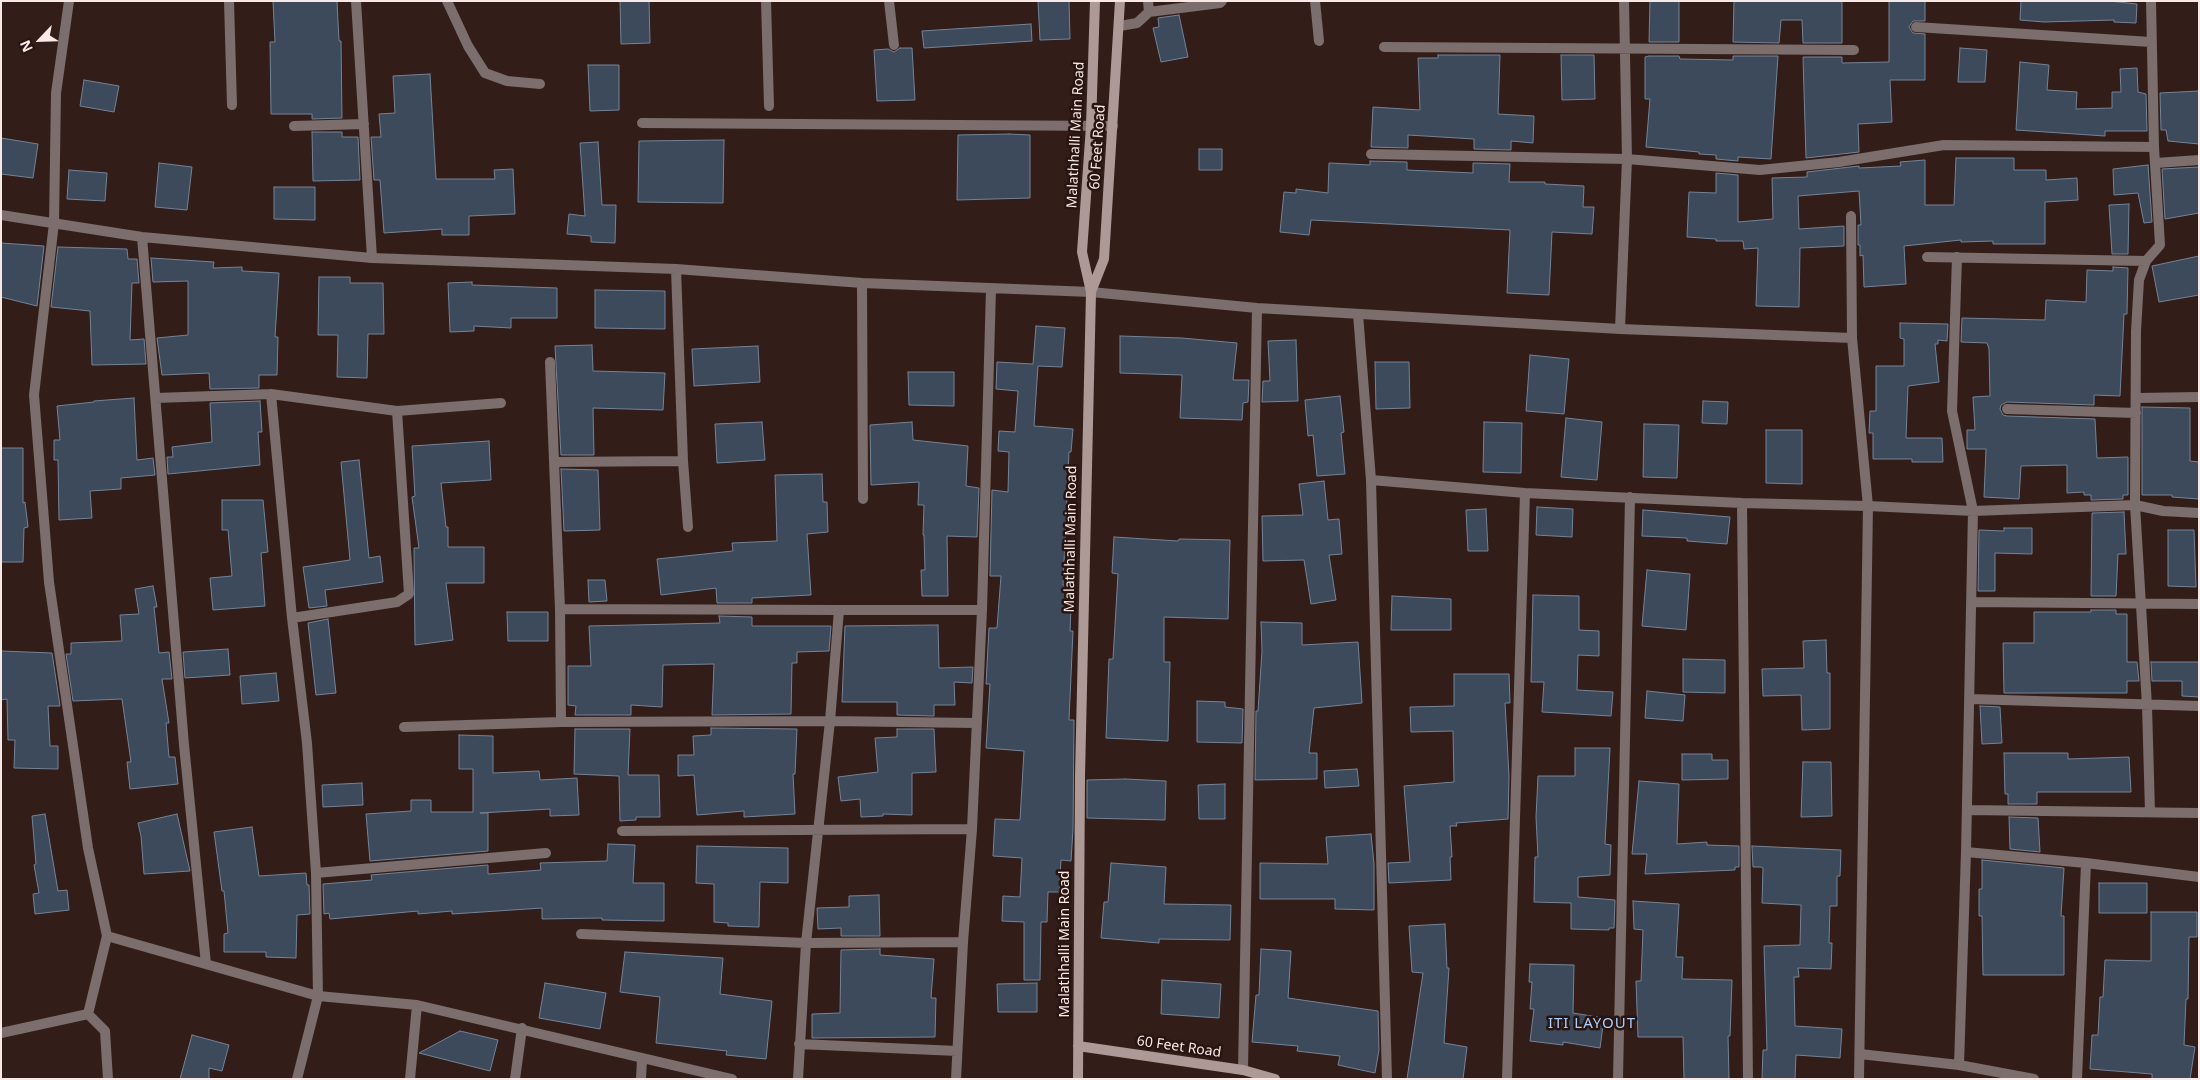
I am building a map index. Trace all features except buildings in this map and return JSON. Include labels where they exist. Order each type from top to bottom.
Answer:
[{"type":"main road","name":"Malathhalli Main Road","points":[[1078,1079],[1080,776],[1090,292],[1082,252],[1091,126],[1096,1]]},
{"type":"main road","name":"60 Feet Road","points":[[1090,292],[1104,259],[1120,26],[1120,1]]},
{"type":"main road","name":"60 Feet Road","points":[[1078,1046],[1243,1070],[1275,1079]]},
{"type":"street","points":[[69,1],[56,93],[54,223],[34,395],[49,582],[88,848],[107,936],[88,1014]]},
{"type":"street","points":[[229,1],[232,105]]},
{"type":"street","points":[[356,1],[372,258]]},
{"type":"street","points":[[447,1],[468,46],[485,73],[507,81],[540,84]]},
{"type":"street","points":[[766,1],[769,106]]},
{"type":"street","points":[[889,1],[894,45]]},
{"type":"street","points":[[1120,26],[1137,23],[1149,6],[1220,3],[1222,1]]},
{"type":"street","points":[[1315,1],[1319,41]]},
{"type":"street","points":[[1620,329],[1626,159],[1624,1]]},
{"type":"street","points":[[2150,812],[2147,706],[2135,505],[2136,331],[2139,280],[2146,261],[2160,245],[2154,147],[2151,42],[2152,1]]},
{"type":"street","points":[[1916,27],[2151,42]]},
{"type":"street","points":[[1384,47],[1854,50]]},
{"type":"street","points":[[642,123],[1113,126]]},
{"type":"street","points":[[294,126],[364,124]]},
{"type":"street","points":[[1371,154],[1626,159],[1760,170],[1839,162],[1944,145],[2154,147]]},
{"type":"street","points":[[2156,163],[2199,160]]},
{"type":"street","points":[[1,215],[142,237],[372,258],[676,269],[862,283],[1090,292],[1257,308],[1358,314],[1620,329],[1852,338]]},
{"type":"street","points":[[1851,216],[1852,338],[1868,506],[1859,1079]]},
{"type":"street","points":[[142,237],[184,745],[206,964]]},
{"type":"street","points":[[1927,257],[2146,261]]},
{"type":"street","points":[[1957,257],[1952,411],[1973,510],[1970,699],[1959,1065]]},
{"type":"street","points":[[676,269],[682,461],[688,527]]},
{"type":"street","points":[[862,283],[863,499]]},
{"type":"street","points":[[956,1079],[963,942],[972,829],[982,610],[991,289]]},
{"type":"street","points":[[1243,1070],[1257,308]]},
{"type":"street","points":[[1358,314],[1371,480],[1387,1079]]},
{"type":"street","points":[[550,362],[560,609],[561,722]]},
{"type":"street","points":[[156,398],[271,394],[396,411],[501,402]]},
{"type":"street","points":[[271,394],[292,618],[307,743],[316,873],[318,996],[298,1079]]},
{"type":"street","points":[[2136,398],[2199,397]]},
{"type":"street","points":[[2007,409],[2136,413]]},
{"type":"street","points":[[292,618],[397,602],[409,594],[396,411]]},
{"type":"street","points":[[555,462],[682,461]]},
{"type":"street","points":[[1371,480],[1525,494],[1742,503],[1973,510],[2135,505],[2163,511],[2199,512]]},
{"type":"street","points":[[1507,1079],[1525,494]]},
{"type":"street","points":[[1618,1079],[1630,497]]},
{"type":"street","points":[[1742,503],[1748,1079]]},
{"type":"street","points":[[1972,602],[2199,604]]},
{"type":"street","points":[[560,609],[982,610]]},
{"type":"street","points":[[798,1079],[806,944],[830,721],[839,610]]},
{"type":"street","points":[[1970,699],[2147,706],[2199,706]]},
{"type":"street","points":[[404,727],[561,722],[830,721],[976,723]]},
{"type":"street","points":[[1967,810],[2199,813]]},
{"type":"street","points":[[622,831],[972,829]]},
{"type":"street","points":[[1966,852],[2086,863],[2199,877]]},
{"type":"street","points":[[316,873],[546,853]]},
{"type":"street","points":[[2077,1079],[2086,863]]},
{"type":"street","points":[[581,934],[806,944],[963,942]]},
{"type":"street","points":[[107,936],[318,996],[417,1005],[522,1028],[642,1059],[732,1079]]},
{"type":"street","points":[[410,1079],[417,1005]]},
{"type":"street","points":[[1,1033],[88,1014]]},
{"type":"street","points":[[88,1014],[105,1031],[108,1079]]},
{"type":"street","points":[[515,1079],[522,1028]]},
{"type":"street","points":[[799,1044],[957,1051]]},
{"type":"street","points":[[1860,1054],[1959,1065],[2034,1079]]},
{"type":"street","points":[[641,1079],[642,1059]]},
{"type":"district","name":"ITI LAYOUT","points":[[1592,1024]]}]
